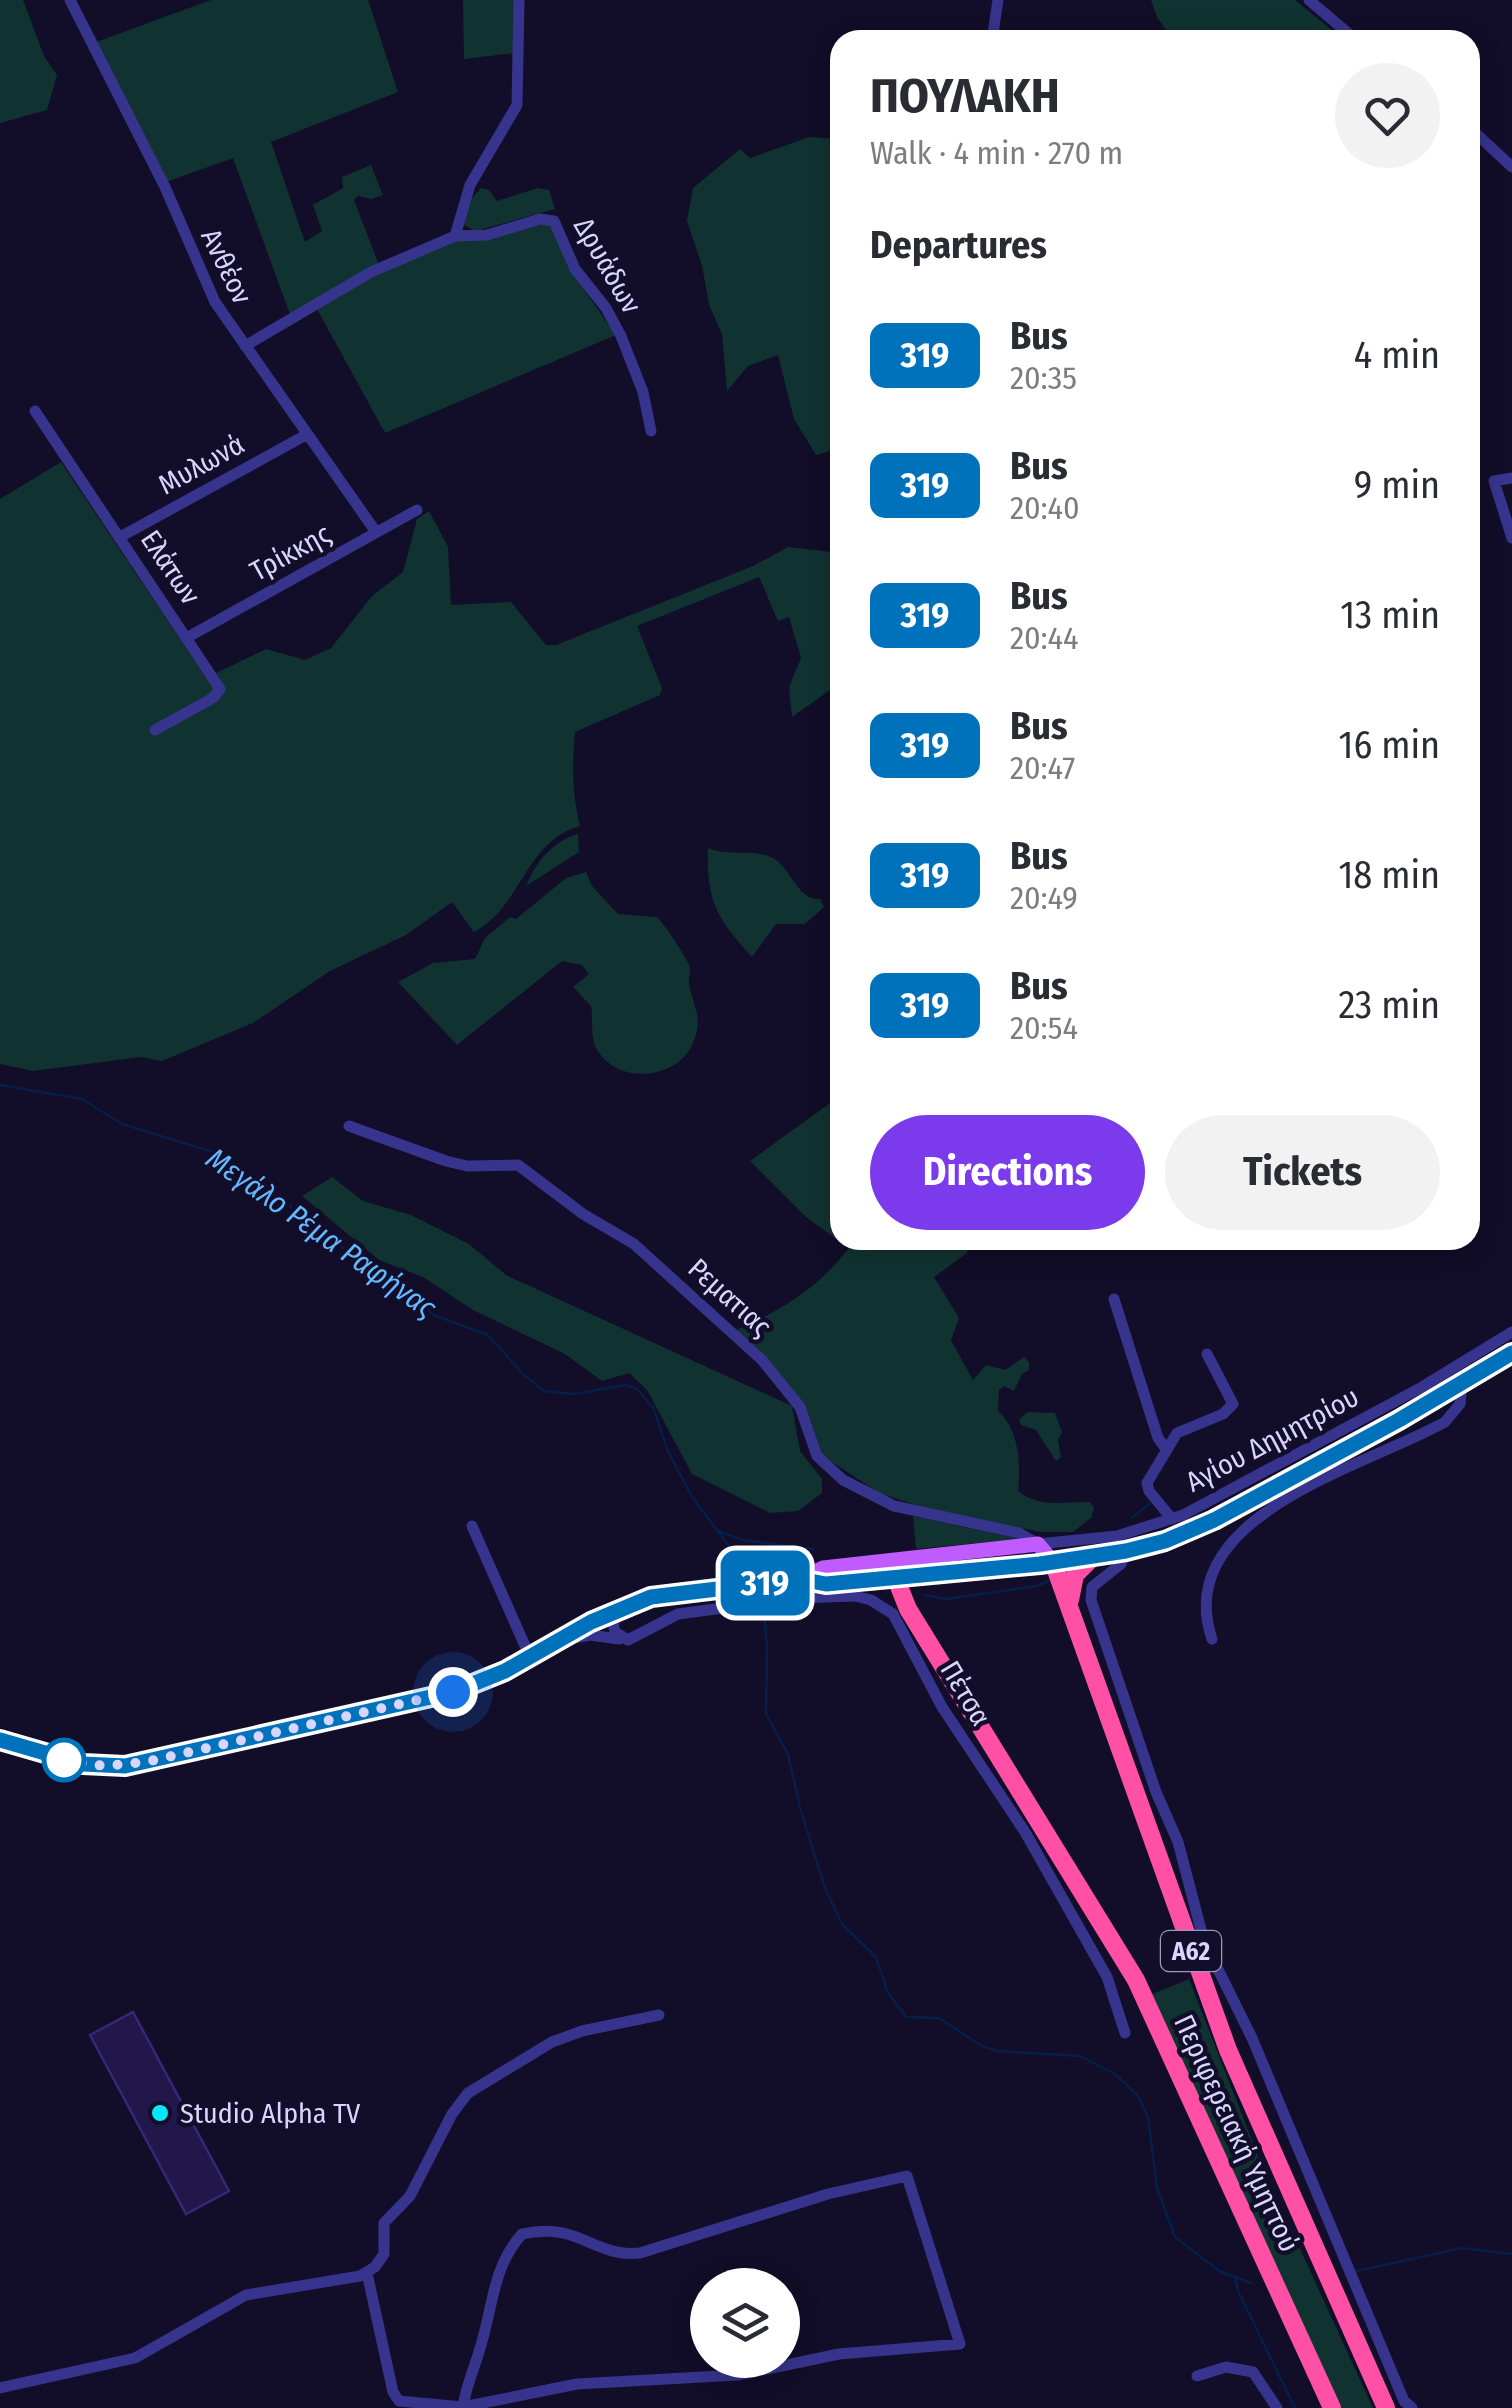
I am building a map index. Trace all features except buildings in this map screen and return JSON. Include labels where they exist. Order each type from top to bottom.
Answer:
[{"type":"highway","points":[[1070,1605],[1072,1581],[1094,1556]]},
{"type":"highway","name":"Περιφερειακή Υμηττού","points":[[1053,1562],[1228,2050],[1396,2404]]},
{"type":"highway","name":"Περιφερειακή Υμηττού","points":[[896,1569],[908,1609],[1136,1980],[1332,2408]]},
{"type":"main road","points":[[0,1740],[83,1764],[125,1766],[453,1692],[530,1658],[616,1610],[651,1597],[800,1579],[826,1584],[1038,1544],[1053,1562]]},
{"type":"main road","name":"Αγίου Δημητρίου","points":[[896,1569],[978,1570],[1053,1562]]},
{"type":"street","name":"Ανθέον","points":[[70,0],[164,187],[215,302],[376,532]]},
{"type":"street","points":[[245,346],[372,272],[455,236],[470,185],[517,105],[519,0]]},
{"type":"street","points":[[994,30],[998,0]]},
{"type":"street","points":[[1308,0],[1344,30]]},
{"type":"street","points":[[1480,138],[1512,168]]},
{"type":"street","name":"Δρυάδων","points":[[455,236],[488,235],[540,219],[554,221],[575,269],[606,308],[621,336],[643,392],[651,431]]},
{"type":"street","name":"Ελάτων","points":[[35,411],[218,683],[218,694],[156,730]]},
{"type":"street","name":"Μυλωνά","points":[[120,537],[306,434]]},
{"type":"street","points":[[1512,478],[1494,480],[1512,538]]},
{"type":"street","name":"Τρίκκης","points":[[188,636],[417,510]]},
{"type":"street","name":"Ρεματιας","points":[[349,1126],[457,1164],[518,1165],[583,1214],[634,1244],[762,1360],[800,1407],[821,1462],[843,1480],[894,1506],[1019,1533],[1038,1544]]},
{"type":"street","points":[[1114,1299],[1158,1438],[1166,1449]]},
{"type":"street","name":"Αγίου Δημητρίου","points":[[1038,1544],[1116,1536],[1206,1505],[1422,1387],[1512,1332]]},
{"type":"street","name":"Αγίου Δημητρίου","points":[[1053,1562],[1126,1551],[1214,1520],[1462,1384],[1512,1352]]},
{"type":"street","points":[[1172,1519],[1147,1486],[1166,1449],[1181,1430],[1232,1408],[1232,1399],[1207,1354]]},
{"type":"street","points":[[1212,1638],[1205,1608],[1208,1580],[1229,1547],[1298,1492],[1445,1422],[1460,1404],[1462,1384]]},
{"type":"street","points":[[472,1526],[530,1658]]},
{"type":"street","points":[[1126,1551],[1121,1564],[1092,1588],[1091,1600],[1156,1792],[1178,1842],[1204,1940],[1252,2038],[1371,2317],[1396,2404]]},
{"type":"street","name":"Πέτσα","points":[[632,1639],[665,1620],[691,1611],[799,1598],[856,1596],[894,1614],[942,1707],[1025,1832],[1107,1977],[1125,2033]]},
{"type":"street","points":[[616,1610],[632,1639]]},
{"type":"street","points":[[559,1640],[590,1635],[632,1639]]},
{"type":"street","points":[[0,2388],[135,2358],[246,2296],[367,2273],[384,2254],[384,2223],[410,2196],[452,2114],[468,2094],[552,2042],[582,2031],[659,2015]]},
{"type":"street","points":[[367,2273],[396,2398],[405,2404],[463,2407],[577,2384],[738,2375],[838,2354],[960,2344],[907,2176],[828,2194],[640,2253],[623,2255],[571,2233],[548,2228],[522,2234],[500,2267],[463,2407]]},
{"type":"street","points":[[1197,2376],[1226,2367],[1253,2372],[1277,2408]]},
{"type":"green space","points":[[0,0],[23,0],[44,56],[57,75],[47,110],[0,123]]},
{"type":"green space","points":[[211,0],[368,0],[398,92],[271,142],[305,242],[322,231],[313,205],[343,188],[342,177],[371,165],[383,195],[371,199],[358,196],[354,200],[379,265],[291,317],[233,158],[166,182],[96,42]]},
{"type":"green space","points":[[463,0],[515,0],[514,53],[464,59]]},
{"type":"green space","points":[[1151,0],[1295,0],[1332,30],[1166,30]]},
{"type":"green space","points":[[809,137],[830,138],[830,451],[816,455],[794,419],[778,355],[748,366],[727,391],[722,334],[709,305],[702,265],[687,221],[693,188],[740,149],[750,158]]},
{"type":"green space","points":[[481,188],[489,190],[497,201],[538,188],[549,190],[555,209],[475,231],[464,225],[468,203]]},
{"type":"green space","points":[[539,223],[553,225],[568,267],[616,335],[385,433],[317,309],[370,278],[456,240]]},
{"type":"green space","points":[[61,462],[206,678],[266,649],[305,660],[331,648],[372,596],[403,572],[417,519],[429,511],[448,547],[451,605],[511,602],[546,645],[556,645],[753,566],[788,547],[830,552],[830,690],[792,717],[789,687],[801,658],[789,617],[778,621],[759,577],[637,626],[662,688],[660,695],[575,732],[573,779],[580,826],[561,834],[547,846],[490,921],[474,932],[452,902],[406,935],[330,971],[253,1023],[162,1061],[141,1057],[33,1071],[0,1064],[0,499]]},
{"type":"green space","points":[[578,834],[579,852],[526,886],[546,854]]},
{"type":"green space","points":[[708,848],[773,858],[806,895],[820,899],[824,907],[805,924],[776,924],[752,957],[716,908],[709,882]]},
{"type":"green space","points":[[586,872],[592,886],[618,914],[657,917],[689,964],[698,1026],[693,1043],[675,1065],[647,1074],[619,1069],[607,1062],[594,1041],[591,1006],[573,987],[589,974],[582,965],[562,961],[457,1045],[398,982],[433,963],[475,959],[485,938],[510,917],[516,919],[566,878]]},
{"type":"green space","points":[[830,1103],[830,1234],[806,1217],[750,1161]]},
{"type":"green space","points":[[332,1177],[363,1201],[411,1215],[469,1244],[506,1275],[792,1406],[800,1451],[822,1479],[822,1493],[798,1511],[770,1513],[692,1474],[647,1390],[629,1373],[602,1381],[565,1354],[473,1310],[423,1277],[379,1260],[302,1196]]},
{"type":"green space","points":[[847,1250],[967,1250],[934,1277],[959,1318],[951,1340],[973,1380],[986,1365],[1005,1370],[1024,1357],[1029,1362],[1029,1370],[1022,1374],[1014,1391],[1004,1386],[999,1390],[998,1411],[1010,1427],[1017,1448],[1018,1491],[1044,1502],[1090,1502],[1094,1508],[1091,1518],[1073,1532],[1041,1532],[928,1509],[879,1493],[823,1456],[807,1411],[734,1331],[768,1315],[824,1276]]},
{"type":"green space","points":[[1027,1412],[1055,1413],[1062,1432],[1058,1440],[1061,1457],[1056,1461],[1036,1430],[1021,1425],[1019,1420]]},
{"type":"green space","points":[[913,1516],[1019,1539],[916,1549]]},
{"type":"green space","points":[[1189,1979],[1262,2166],[1373,2408],[1341,2408],[1150,1995]]},
{"type":"waterway","name":"Μεγάλο Ρέμα Ραφήνας","points":[[0,1085],[82,1099],[122,1124],[213,1152],[265,1186],[381,1279],[436,1316],[488,1335],[544,1391],[574,1394],[626,1385],[637,1389],[654,1409],[667,1449],[692,1497],[753,1578]]},
{"type":"waterway","points":[[1132,1518],[1149,1504]]},
{"type":"waterway","points":[[717,1531],[743,1540],[813,1549]]},
{"type":"waterway","points":[[924,1595],[946,1599],[1037,1586],[1051,1580]]},
{"type":"waterway","name":"Μεγάλο Ρέμα Ραφήνας","points":[[764,1609],[766,1714],[788,1754],[825,1888],[842,1924],[876,1957],[888,1993],[906,2017],[939,2018],[982,2046],[997,2051],[1080,2056],[1115,2074],[1138,2096],[1148,2117],[1157,2188],[1175,2237],[1219,2271],[1251,2283]]},
{"type":"waterway","name":"Μεγάλο Ρέμα Ραφήνας","points":[[1357,2271],[1462,2248],[1512,2254]]},
{"type":"waterway","points":[[1235,2278],[1295,2408]]},
{"type":"bus line","name":"319","points":[[0,1740],[62,1760],[125,1766],[453,1692],[505,1671],[591,1622],[651,1597],[800,1579],[826,1584],[914,1577],[1140,1548],[1214,1520],[1431,1403],[1512,1353]]},
{"type":"place","name":"Studio Alpha TV","points":[[160,2113]]},
{"type":"route","points":[[64,1760],[125,1766],[453,1692]]}]
